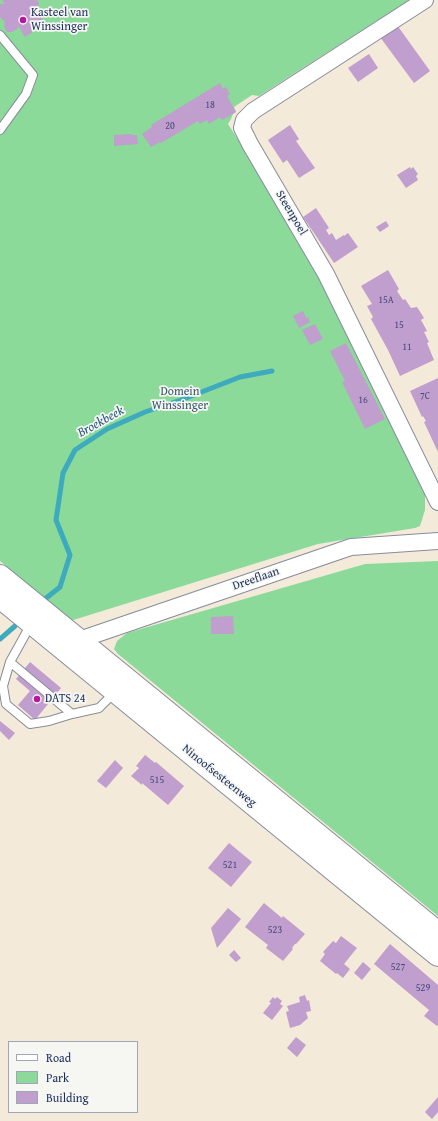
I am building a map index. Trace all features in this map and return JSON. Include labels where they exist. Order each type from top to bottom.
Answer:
[{"type":"main road","name":"Ninoofsesteenweg","points":[[0,576],[438,933]]},
{"type":"main road","name":"Ninoofsesteenweg","points":[[0,597],[438,955]]},
{"type":"street","name":"Steenpoel","points":[[425,0],[253,111],[244,120],[242,128],[326,274],[438,502]]},
{"type":"street","name":"Dreeflaan","points":[[78,640],[351,547],[438,542]]},
{"type":"lane","points":[[0,35],[33,75],[26,94],[0,130]]},
{"type":"lane","points":[[32,623],[10,662],[3,686],[6,704],[30,724],[50,721],[99,708],[115,691]]},
{"type":"lane","points":[[10,662],[72,714]]},
{"type":"green space","name":"Domein Winssinger","points":[[0,0],[409,0],[259,96],[252,95],[234,107],[236,112],[233,114],[228,124],[311,254],[392,423],[425,494],[425,510],[420,526],[318,544],[70,621],[0,561]]},
{"type":"green space","points":[[438,561],[438,916],[118,654],[114,649],[117,641],[127,633],[365,564]]},
{"type":"building","name":"Kasteel van Winssinger","points":[[2,0],[37,0],[39,3],[38,11],[45,24],[25,37],[18,26],[17,29],[12,32],[7,32],[4,26],[5,22],[0,17],[0,4],[5,4]]},
{"type":"building","points":[[397,25],[430,71],[414,83],[380,37]]},
{"type":"building","points":[[369,54],[378,68],[358,82],[348,68]]},
{"type":"building","points":[[220,83],[223,89],[226,87],[230,94],[227,96],[236,112],[222,120],[220,117],[209,124],[207,120],[200,124],[198,121],[161,143],[160,142],[151,147],[142,134],[152,127],[151,125]]},
{"type":"building","points":[[290,125],[299,139],[296,141],[315,168],[299,178],[287,160],[283,163],[268,140]]},
{"type":"building","points":[[114,135],[137,135],[138,144],[114,146]]},
{"type":"building","points":[[410,167],[411,169],[413,167],[418,174],[416,176],[418,180],[406,188],[397,175]]},
{"type":"building","points":[[316,208],[329,228],[326,230],[329,235],[332,233],[336,240],[348,233],[358,247],[334,263],[303,217]]},
{"type":"building","points":[[386,221],[389,226],[380,232],[376,227]]},
{"type":"building","points":[[388,270],[399,289],[397,291],[403,300],[405,299],[411,308],[417,307],[424,318],[421,320],[427,331],[424,332],[429,342],[427,343],[434,360],[400,376],[371,319],[373,317],[367,306],[372,304],[361,286]]},
{"type":"building","points":[[303,311],[306,318],[308,317],[310,322],[299,328],[293,316]]},
{"type":"building","points":[[315,324],[323,339],[310,345],[302,330]]},
{"type":"building","points":[[346,343],[385,419],[365,429],[342,382],[345,381],[330,351]]},
{"type":"building","points":[[438,378],[438,452],[424,422],[426,421],[423,416],[422,417],[410,391]]},
{"type":"building","points":[[233,616],[234,634],[211,634],[211,617]]},
{"type":"building","points":[[30,662],[61,688],[35,720],[18,705],[30,691],[16,679]]},
{"type":"building","points":[[0,721],[15,733],[9,740],[0,731]]},
{"type":"building","points":[[145,755],[155,763],[156,762],[184,786],[168,805],[142,783],[142,785],[131,776],[139,768],[136,766]]},
{"type":"building","points":[[115,760],[123,768],[106,788],[97,781]]},
{"type":"building","points":[[229,843],[252,862],[231,887],[208,868]]},
{"type":"building","points":[[264,903],[305,934],[295,944],[292,948],[293,949],[283,961],[266,948],[268,945],[245,927]]},
{"type":"building","points":[[228,908],[241,919],[217,948],[211,928]]},
{"type":"building","points":[[341,936],[357,948],[344,964],[350,969],[343,978],[320,961],[325,954],[323,952],[333,941],[336,943]]},
{"type":"building","points":[[390,944],[438,985],[437,1026],[424,1016],[429,1010],[374,964]]},
{"type":"building","points":[[234,950],[241,958],[236,962],[229,955]]},
{"type":"building","points":[[363,962],[371,969],[362,980],[354,973]]},
{"type":"building","points":[[305,995],[307,1001],[309,1000],[311,1011],[306,1012],[308,1018],[300,1025],[290,1028],[286,1012],[289,1011],[287,1006],[300,1002],[299,997]]},
{"type":"building","points":[[273,997],[275,999],[277,997],[282,1001],[280,1004],[283,1006],[272,1020],[263,1013],[271,1003],[269,1002]]},
{"type":"building","points":[[296,1037],[306,1045],[297,1057],[287,1048]]},
{"type":"building","points":[[438,1097],[438,1112],[432,1119],[425,1112]]},
{"type":"waterway","name":"Broekbeek","points":[[45,599],[60,587],[70,555],[56,520],[63,473],[75,450],[107,429],[145,412],[240,377],[272,371]]},
{"type":"waterway","name":"Broekbeek","points":[[0,639],[15,626]]},
{"type":"place","name":"Kasteel van Winssinger","points":[[23,20]]},
{"type":"place","name":"DATS 24","points":[[37,699]]}]
